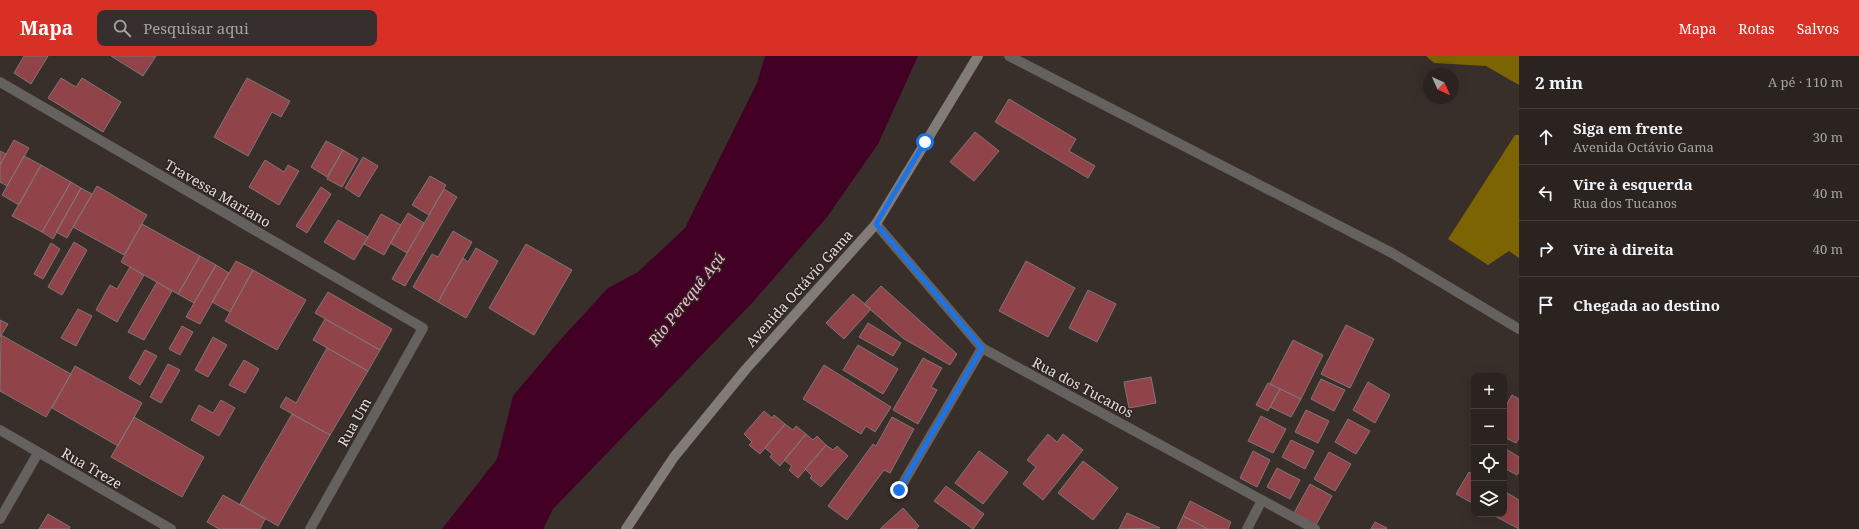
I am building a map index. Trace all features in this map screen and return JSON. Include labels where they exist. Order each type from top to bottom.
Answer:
[{"type":"street","name":"Avenida Octávio Gama","points":[[626,529],[674,457],[746,369],[876,224],[978,56]]},
{"type":"street","points":[[1009,56],[1392,253],[1519,329]]},
{"type":"street","name":"Travessa Mariano","points":[[0,82],[423,328]]},
{"type":"street","name":"Rua dos Tucanos","points":[[876,224],[982,348],[1315,529]]},
{"type":"street","name":"Rua Um","points":[[310,529],[423,328]]},
{"type":"street","points":[[899,490],[982,348]]},
{"type":"street","name":"Rua Treze","points":[[0,430],[171,529]]},
{"type":"street","points":[[0,519],[38,453]]},
{"type":"street","points":[[1247,529],[1262,500]]},
{"type":"shaded area","points":[[1426,56],[1519,56],[1519,85],[1486,66],[1434,63]]},
{"type":"shaded area","points":[[1515,135],[1519,135],[1519,258],[1509,251],[1488,265],[1448,239]]},
{"type":"water","name":"Rio Perequê Açú","points":[[765,56],[918,56],[878,144],[827,217],[753,302],[553,509],[543,529],[442,529],[497,459],[513,396],[561,339],[608,288],[638,272],[685,228],[757,83]]},
{"type":"building","points":[[24,56],[48,56],[31,84],[14,73]]},
{"type":"building","points":[[111,56],[156,56],[143,76]]},
{"type":"building","points":[[61,78],[76,87],[82,78],[121,102],[103,132],[48,98]]},
{"type":"building","points":[[247,78],[290,101],[281,117],[272,112],[248,156],[214,137]]},
{"type":"building","points":[[1009,99],[1076,139],[1069,151],[1095,166],[1088,178],[995,122]]},
{"type":"building","points":[[975,132],[999,151],[974,181],[950,162]]},
{"type":"building","points":[[14,140],[29,148],[7,186],[0,182],[0,165]]},
{"type":"building","points":[[326,141],[343,150],[327,177],[311,167]]},
{"type":"building","points":[[343,150],[358,159],[342,187],[327,179]]},
{"type":"building","points":[[0,151],[6,154],[0,165]]},
{"type":"building","points":[[24,156],[41,165],[19,205],[2,195]]},
{"type":"building","points":[[363,157],[378,166],[359,197],[345,188]]},
{"type":"building","points":[[265,160],[284,172],[288,165],[299,171],[279,205],[249,187]]},
{"type":"building","points":[[41,165],[71,182],[42,232],[12,216]]},
{"type":"building","points":[[430,176],[446,185],[429,215],[412,205]]},
{"type":"building","points":[[71,182],[81,188],[53,239],[42,232]]},
{"type":"building","points":[[97,186],[147,215],[124,255],[73,227]]},
{"type":"building","points":[[321,187],[331,194],[307,233],[296,226]]},
{"type":"building","points":[[81,188],[92,194],[67,238],[56,232]]},
{"type":"building","points":[[444,189],[457,197],[405,286],[392,279]]},
{"type":"building","points":[[408,213],[424,223],[407,253],[390,243]]},
{"type":"building","points":[[381,214],[401,225],[384,255],[364,244]]},
{"type":"building","points":[[338,220],[368,237],[354,260],[324,242]]},
{"type":"building","points":[[142,224],[200,256],[178,294],[121,262]]},
{"type":"building","points":[[453,231],[472,242],[438,302],[413,287],[432,254],[438,257]]},
{"type":"building","points":[[74,242],[87,250],[62,295],[48,287]]},
{"type":"building","points":[[51,243],[60,249],[43,279],[34,274]]},
{"type":"building","points":[[526,244],[572,270],[534,335],[489,308]]},
{"type":"building","points":[[476,248],[498,261],[466,318],[438,302],[463,258],[468,262]]},
{"type":"building","points":[[200,256],[216,265],[194,303],[178,294]]},
{"type":"building","points":[[236,261],[253,270],[230,312],[212,302]]},
{"type":"building","points":[[1026,261],[1075,288],[1048,337],[999,311]]},
{"type":"building","points":[[216,265],[229,273],[200,324],[186,317]]},
{"type":"building","points":[[130,267],[144,275],[117,322],[96,310],[110,285],[117,289]]},
{"type":"building","points":[[253,270],[306,300],[277,350],[225,321]]},
{"type":"building","points":[[157,282],[172,291],[144,340],[128,332]]},
{"type":"building","points":[[881,286],[957,354],[950,365],[904,339],[864,304]]},
{"type":"building","points":[[1088,290],[1116,304],[1097,342],[1069,328]]},
{"type":"building","points":[[328,292],[392,329],[380,350],[315,313]]},
{"type":"building","points":[[853,294],[871,309],[844,339],[826,323]]},
{"type":"building","points":[[78,309],[92,316],[76,346],[61,338]]},
{"type":"building","points":[[325,319],[380,350],[368,371],[313,340]]},
{"type":"building","points":[[0,320],[8,324],[0,337]]},
{"type":"building","points":[[868,323],[901,343],[893,356],[859,337]]},
{"type":"building","points":[[1346,325],[1374,339],[1350,388],[1321,374]]},
{"type":"building","points":[[182,326],[193,332],[180,355],[169,349]]},
{"type":"building","points":[[1,335],[71,374],[46,417],[0,391]]},
{"type":"building","points":[[213,337],[227,345],[208,377],[195,370]]},
{"type":"building","points":[[1293,340],[1323,355],[1301,399],[1270,384]]},
{"type":"building","points":[[858,345],[898,369],[883,394],[843,370]]},
{"type":"building","points":[[327,348],[368,371],[330,435],[280,407],[286,397],[296,403]]},
{"type":"building","points":[[145,350],[157,356],[140,385],[129,378]]},
{"type":"building","points":[[923,358],[942,368],[931,387],[937,390],[918,424],[893,410]]},
{"type":"building","points":[[244,360],[259,369],[245,393],[229,385]]},
{"type":"building","points":[[168,364],[180,370],[161,403],[150,397]]},
{"type":"building","points":[[824,365],[891,407],[875,432],[866,426],[861,434],[803,399]]},
{"type":"building","points":[[75,366],[142,403],[118,446],[52,408]]},
{"type":"building","points":[[1151,377],[1156,403],[1129,408],[1124,382]]},
{"type":"building","points":[[1321,379],[1345,390],[1334,411],[1311,399]]},
{"type":"building","points":[[1368,382],[1390,395],[1375,423],[1353,410]]},
{"type":"building","points":[[1268,383],[1280,389],[1268,411],[1256,405]]},
{"type":"building","points":[[1280,389],[1301,399],[1291,417],[1270,407]]},
{"type":"building","points":[[1512,395],[1519,399],[1519,438],[1516,443],[1507,438],[1507,404]]},
{"type":"building","points":[[221,400],[235,408],[219,436],[191,420],[199,405],[213,413]]},
{"type":"building","points":[[1306,410],[1329,421],[1318,443],[1295,432]]},
{"type":"building","points":[[764,411],[772,418],[774,415],[785,424],[760,454],[749,445],[752,442],[744,434]]},
{"type":"building","points":[[292,414],[330,435],[278,526],[240,504]]},
{"type":"building","points":[[1261,416],[1286,429],[1273,453],[1248,441]]},
{"type":"building","points":[[134,417],[204,457],[182,497],[111,457]]},
{"type":"building","points":[[892,417],[914,429],[890,473],[884,470],[847,520],[828,506],[873,444],[876,446]]},
{"type":"building","points":[[1348,419],[1370,431],[1356,454],[1335,442]]},
{"type":"building","points":[[785,424],[793,430],[796,426],[806,434],[780,466],[770,457],[772,454],[765,448]]},
{"type":"building","points":[[806,434],[813,440],[817,436],[826,445],[798,478],[789,470],[792,466],[784,460]]},
{"type":"building","points":[[1048,434],[1057,442],[1063,434],[1083,450],[1043,500],[1023,484],[1036,467],[1027,460]]},
{"type":"building","points":[[1291,440],[1314,451],[1305,469],[1282,457]]},
{"type":"building","points":[[826,445],[833,450],[837,446],[848,456],[821,487],[810,478],[812,476],[805,469]]},
{"type":"building","points":[[1507,450],[1519,457],[1519,472],[1517,475],[1507,470]]},
{"type":"building","points":[[979,451],[1008,472],[983,504],[955,483]]},
{"type":"building","points":[[1253,451],[1270,460],[1257,487],[1240,478]]},
{"type":"building","points":[[1329,452],[1351,464],[1335,491],[1314,479]]},
{"type":"building","points":[[1083,461],[1118,488],[1093,520],[1058,493]]},
{"type":"building","points":[[1277,468],[1300,480],[1290,499],[1267,487]]},
{"type":"building","points":[[1469,472],[1471,473],[1471,502],[1456,494]]},
{"type":"building","points":[[1310,484],[1332,496],[1316,525],[1294,513]]},
{"type":"building","points":[[946,486],[984,514],[973,529],[934,501]]},
{"type":"building","points":[[1507,493],[1519,500],[1519,529],[1497,517],[1507,517]]},
{"type":"building","points":[[223,495],[265,519],[260,529],[219,529],[207,522]]},
{"type":"building","points":[[1190,501],[1231,522],[1228,529],[1208,529],[1183,516]]},
{"type":"building","points":[[903,508],[919,526],[916,529],[880,529]]},
{"type":"building","points":[[1127,513],[1160,528],[1119,529]]},
{"type":"building","points":[[48,514],[70,527],[69,529],[39,529]]},
{"type":"building","points":[[1183,516],[1208,529],[1177,529]]},
{"type":"building","points":[[1375,522],[1387,528],[1371,529]]},
{"type":"route","points":[[899,490],[982,348],[876,224],[925,142]]}]
